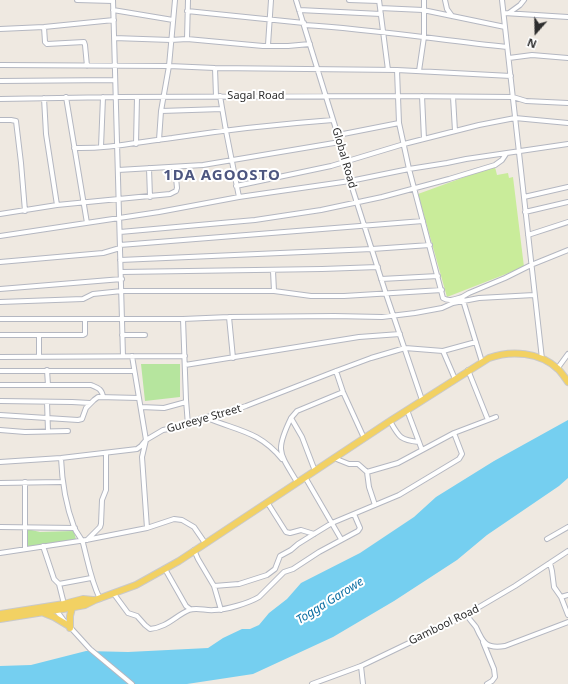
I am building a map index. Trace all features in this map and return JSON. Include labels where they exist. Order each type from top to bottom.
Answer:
[{"type":"main road","points":[[0,614],[56,608],[72,608],[85,605],[97,599],[136,585],[165,569],[455,378],[496,355],[514,353],[533,356],[557,369],[568,382]]},
{"type":"main road","points":[[0,619],[42,613],[64,604],[83,599],[97,599]]},
{"type":"main road","points":[[42,613],[54,617],[69,627],[72,608]]},
{"type":"street","points":[[77,0],[113,0],[114,66],[117,97],[118,200],[122,279],[121,319],[123,356]]},
{"type":"street","points":[[158,140],[163,97],[169,66],[175,0]]},
{"type":"street","points":[[187,39],[188,0]]},
{"type":"street","points":[[268,45],[271,0]]},
{"type":"street","name":"Global Road","points":[[296,0],[338,135],[350,181],[422,400]]},
{"type":"street","points":[[349,0],[379,0],[388,70]]},
{"type":"street","points":[[419,72],[424,37],[424,0]]},
{"type":"street","points":[[445,0],[447,9],[452,16]]},
{"type":"street","points":[[502,0],[542,360]]},
{"type":"street","points":[[509,13],[524,0]]},
{"type":"street","points":[[380,8],[424,10],[505,27]]},
{"type":"street","points":[[113,10],[173,20]]},
{"type":"street","points":[[299,10],[381,14]]},
{"type":"street","points":[[187,11],[508,47]]},
{"type":"street","points":[[504,13],[568,17]]},
{"type":"street","points":[[0,29],[44,27],[114,20]]},
{"type":"street","points":[[44,27],[45,42],[47,44],[84,42],[87,66]]},
{"type":"street","points":[[114,38],[171,40],[187,39],[288,46],[310,44]]},
{"type":"street","points":[[509,58],[532,55],[568,58]]},
{"type":"street","points":[[0,65],[317,68],[397,70],[511,76]]},
{"type":"street","points":[[215,68],[218,96],[222,108],[239,197]]},
{"type":"street","points":[[397,70],[399,123],[414,189],[443,298],[447,300],[534,295]]},
{"type":"street","points":[[0,81],[115,80]]},
{"type":"street","points":[[136,144],[137,96]]},
{"type":"street","name":"Sagal Road","points":[[0,99],[137,96],[422,96],[513,97],[526,101],[568,103]]},
{"type":"street","points":[[422,96],[424,139]]},
{"type":"street","points":[[66,97],[87,223]]},
{"type":"street","points":[[101,147],[103,97]]},
{"type":"street","points":[[453,97],[455,131]]},
{"type":"street","points":[[44,98],[46,134],[57,205]]},
{"type":"street","points":[[161,111],[222,108]]},
{"type":"street","points":[[236,186],[331,166],[404,144],[479,125],[515,118],[568,123]]},
{"type":"street","points":[[0,120],[16,121],[25,211]]},
{"type":"street","points":[[74,148],[136,144],[279,124],[333,120]]},
{"type":"street","points":[[338,135],[399,123]]},
{"type":"street","points":[[118,170],[175,167],[232,161],[340,142]]},
{"type":"street","points":[[0,236],[120,218],[239,197],[350,181],[466,159],[568,144]]},
{"type":"street","points":[[120,232],[255,220],[321,210],[414,189],[495,165],[502,160],[506,154]]},
{"type":"street","points":[[0,214],[57,205],[170,194],[176,191],[175,167]]},
{"type":"street","points":[[149,168],[150,197]]},
{"type":"street","points":[[524,197],[568,187]]},
{"type":"street","points":[[525,212],[568,202]]},
{"type":"street","points":[[0,262],[103,253],[120,247],[423,221]]},
{"type":"street","points":[[528,235],[568,222]]},
{"type":"street","points":[[120,260],[430,245]]},
{"type":"street","points":[[0,319],[183,320],[229,317],[394,316],[442,308],[463,299],[469,293],[568,250]]},
{"type":"street","points":[[121,272],[378,267]]},
{"type":"street","points":[[273,270],[274,291]]},
{"type":"street","points":[[381,279],[438,276]]},
{"type":"street","points":[[0,289],[122,279]]},
{"type":"street","points":[[0,302],[84,299],[93,294],[122,291],[274,291],[311,296],[344,296],[442,290]]},
{"type":"street","points":[[463,299],[482,362]]},
{"type":"street","points":[[229,317],[233,358]]},
{"type":"street","points":[[0,335],[83,335],[85,334],[86,320]]},
{"type":"street","points":[[183,320],[188,425]]},
{"type":"street","points":[[185,365],[359,337],[400,334]]},
{"type":"street","points":[[122,335],[145,335]]},
{"type":"street","points":[[39,336],[39,356]]},
{"type":"street","points":[[405,348],[443,351],[476,342]]},
{"type":"street","name":"Gureeye Street","points":[[0,462],[61,458],[137,449],[146,440],[164,430],[188,425],[195,420],[246,406],[371,358],[405,348]]},
{"type":"street","points":[[443,351],[455,378]]},
{"type":"street","points":[[557,369],[568,354]]},
{"type":"street","points":[[132,356],[146,440],[142,456],[147,528]]},
{"type":"street","points":[[0,357],[185,356]]},
{"type":"street","points":[[47,370],[48,385]]},
{"type":"street","points":[[468,370],[488,420]]},
{"type":"street","points":[[0,371],[134,371]]},
{"type":"street","points":[[336,371],[343,392],[364,438]]},
{"type":"street","points":[[0,385],[91,385],[100,389],[103,392],[103,397]]},
{"type":"street","points":[[282,458],[282,438],[291,418],[297,411],[343,392]]},
{"type":"street","points":[[0,415],[78,420],[82,418],[90,403],[98,398],[139,398]]},
{"type":"street","points":[[0,401],[90,403]]},
{"type":"street","points":[[47,402],[48,431]]},
{"type":"street","points":[[141,407],[164,408],[186,402]]},
{"type":"street","points":[[407,410],[422,450]]},
{"type":"street","points":[[367,472],[398,463],[454,433],[496,417]]},
{"type":"street","points":[[206,418],[255,435],[264,440],[282,458],[297,482]]},
{"type":"street","points":[[291,418],[302,437],[315,471]]},
{"type":"street","points":[[390,421],[402,439],[406,441],[419,442]]},
{"type":"street","points":[[0,430],[25,432],[68,431]]},
{"type":"street","points":[[214,586],[239,584],[267,575],[275,569],[280,556],[314,534],[332,524],[399,495],[459,459],[462,454],[454,433]]},
{"type":"street","points":[[84,541],[100,527],[101,524],[102,500],[106,490],[106,453]]},
{"type":"street","points":[[61,458],[64,498],[75,528],[84,541],[91,578],[97,599]]},
{"type":"street","points":[[334,458],[349,464],[358,464],[367,472],[369,487],[375,506]]},
{"type":"street","points":[[305,477],[341,540]]},
{"type":"street","points":[[25,482],[25,549]]},
{"type":"street","points":[[0,483],[62,482]]},
{"type":"street","points":[[266,502],[286,532],[290,533],[301,530],[314,534]]},
{"type":"street","points":[[114,594],[128,613],[137,616],[150,629],[169,624],[190,609],[221,610],[254,600],[259,597],[284,572],[297,567],[313,556],[360,530],[354,514]]},
{"type":"street","points":[[0,553],[84,541],[147,528],[174,519],[182,520],[194,527],[205,543]]},
{"type":"street","points":[[0,527],[25,526],[75,528]]},
{"type":"street","points":[[547,539],[568,527]]},
{"type":"street","points":[[44,546],[54,579],[59,584],[64,604]]},
{"type":"street","points":[[194,550],[198,560],[214,586],[221,610]]},
{"type":"street","name":"Gambool Road","points":[[312,684],[361,666],[466,614],[515,586],[568,551]]},
{"type":"street","points":[[550,563],[554,587],[561,597],[568,615]]},
{"type":"street","points":[[165,569],[186,606],[190,609]]},
{"type":"street","points":[[59,584],[91,578]]},
{"type":"street","points":[[561,597],[568,594]]},
{"type":"street","points":[[56,608],[69,627],[90,649],[132,684]]},
{"type":"street","points":[[466,614],[475,626],[494,669],[495,677],[492,682],[487,684]]},
{"type":"street","points":[[483,642],[492,647],[504,646],[568,622]]},
{"type":"street","points":[[361,666],[363,684]]},
{"type":"green space","points":[[495,167],[497,175],[508,173],[509,178],[513,177],[524,267],[447,297],[418,194]]},
{"type":"green space","points":[[141,364],[180,364],[180,397],[145,401]]},
{"type":"green space","points":[[27,529],[40,532],[74,531],[76,540],[26,547]]},
{"type":"water","name":"Togga Garowe","points":[[568,420],[568,478],[559,486],[487,535],[457,560],[394,601],[333,637],[253,674],[187,684],[0,684],[0,666],[31,665],[86,651],[128,652],[208,648],[223,638],[242,629],[250,629],[259,625],[269,613],[287,599],[301,583],[360,553],[414,517],[436,497],[494,461]]},
{"type":"district","name":"1DA AGOOSTO","points":[[222,176]]}]
